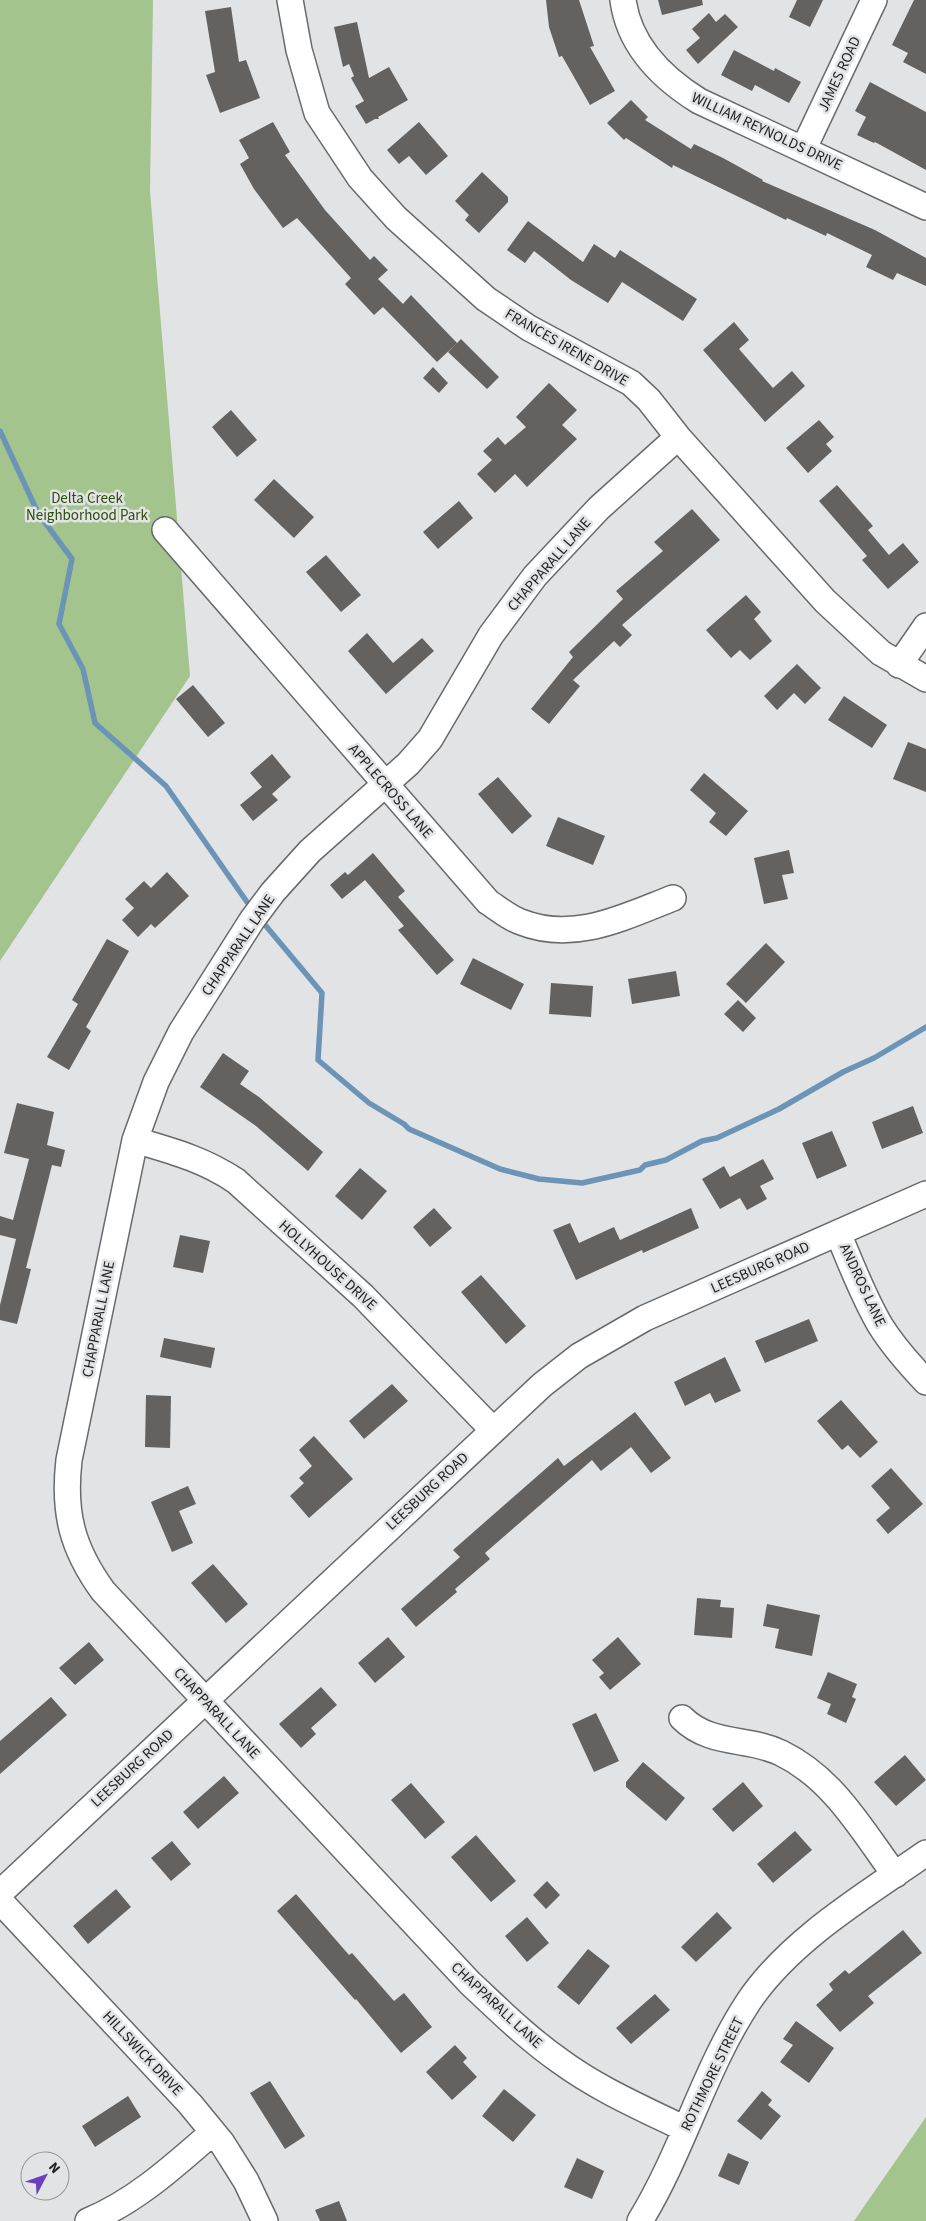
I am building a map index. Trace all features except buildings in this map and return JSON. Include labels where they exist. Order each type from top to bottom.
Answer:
[{"type":"street","name":"FRANCES IRENE DRIVE","points":[[290,0],[299,50],[318,113],[360,178],[396,218],[486,299],[529,328],[631,383],[650,400],[678,437],[825,601],[866,641],[900,665],[926,679]]},
{"type":"street","name":"WILLIAM REYNOLDS DRIVE","points":[[623,0],[633,30],[643,51],[657,70],[677,87],[699,101],[926,206]]},
{"type":"street","name":"JAMES ROAD","points":[[804,148],[874,0]]},
{"type":"street","name":"CHAPPARALL LANE","points":[[678,437],[599,508],[535,576],[491,635],[430,739],[408,764],[310,851],[273,892],[252,920],[181,1032],[156,1082],[135,1140],[69,1460],[66,1488],[68,1515],[75,1542],[87,1569],[103,1592],[470,1983],[515,2026],[583,2077],[612,2094],[685,2129]]},
{"type":"street","name":"APPLECROSS LANE","points":[[165,530],[479,893],[495,907],[522,922],[546,930],[578,930],[604,924],[673,898]]},
{"type":"street","points":[[900,665],[926,626]]},
{"type":"street","name":"HOLLYHOUSE DRIVE","points":[[135,1140],[191,1156],[215,1166],[236,1181],[363,1296],[493,1430]]},
{"type":"street","name":"LEESBURG ROAD","points":[[0,1893],[542,1385],[602,1341],[645,1318],[926,1194]]},
{"type":"street","name":"ANDROS LANE","points":[[838,1233],[860,1286],[879,1324],[904,1358],[926,1382]]},
{"type":"street","points":[[682,1718],[703,1734],[764,1747],[797,1762],[827,1785],[839,1797],[895,1875]]},
{"type":"street","name":"ROTHMORE STREET","points":[[640,2221],[657,2190],[725,2042],[762,1984],[788,1956],[816,1932],[926,1853]]},
{"type":"street","name":"HILLSWICK DRIVE","points":[[0,1901],[190,2104],[213,2132],[246,2181],[265,2221]]},
{"type":"street","points":[[88,2221],[134,2198],[213,2132]]},
{"type":"green space","name":"Delta Creek Neighborhood Park","points":[[0,0],[153,0],[150,191],[190,676],[0,961]]},
{"type":"green space","points":[[926,2117],[926,2221],[854,2221]]},
{"type":"waterway","points":[[0,431],[38,513],[72,559],[59,624],[83,669],[95,723],[166,786],[247,902]]},
{"type":"waterway","points":[[266,926],[322,993],[318,1060],[369,1103],[409,1129],[500,1169],[539,1179],[582,1183],[640,1170],[645,1165],[666,1160],[702,1141],[717,1138],[779,1109],[843,1072],[874,1058],[926,1027]]}]
